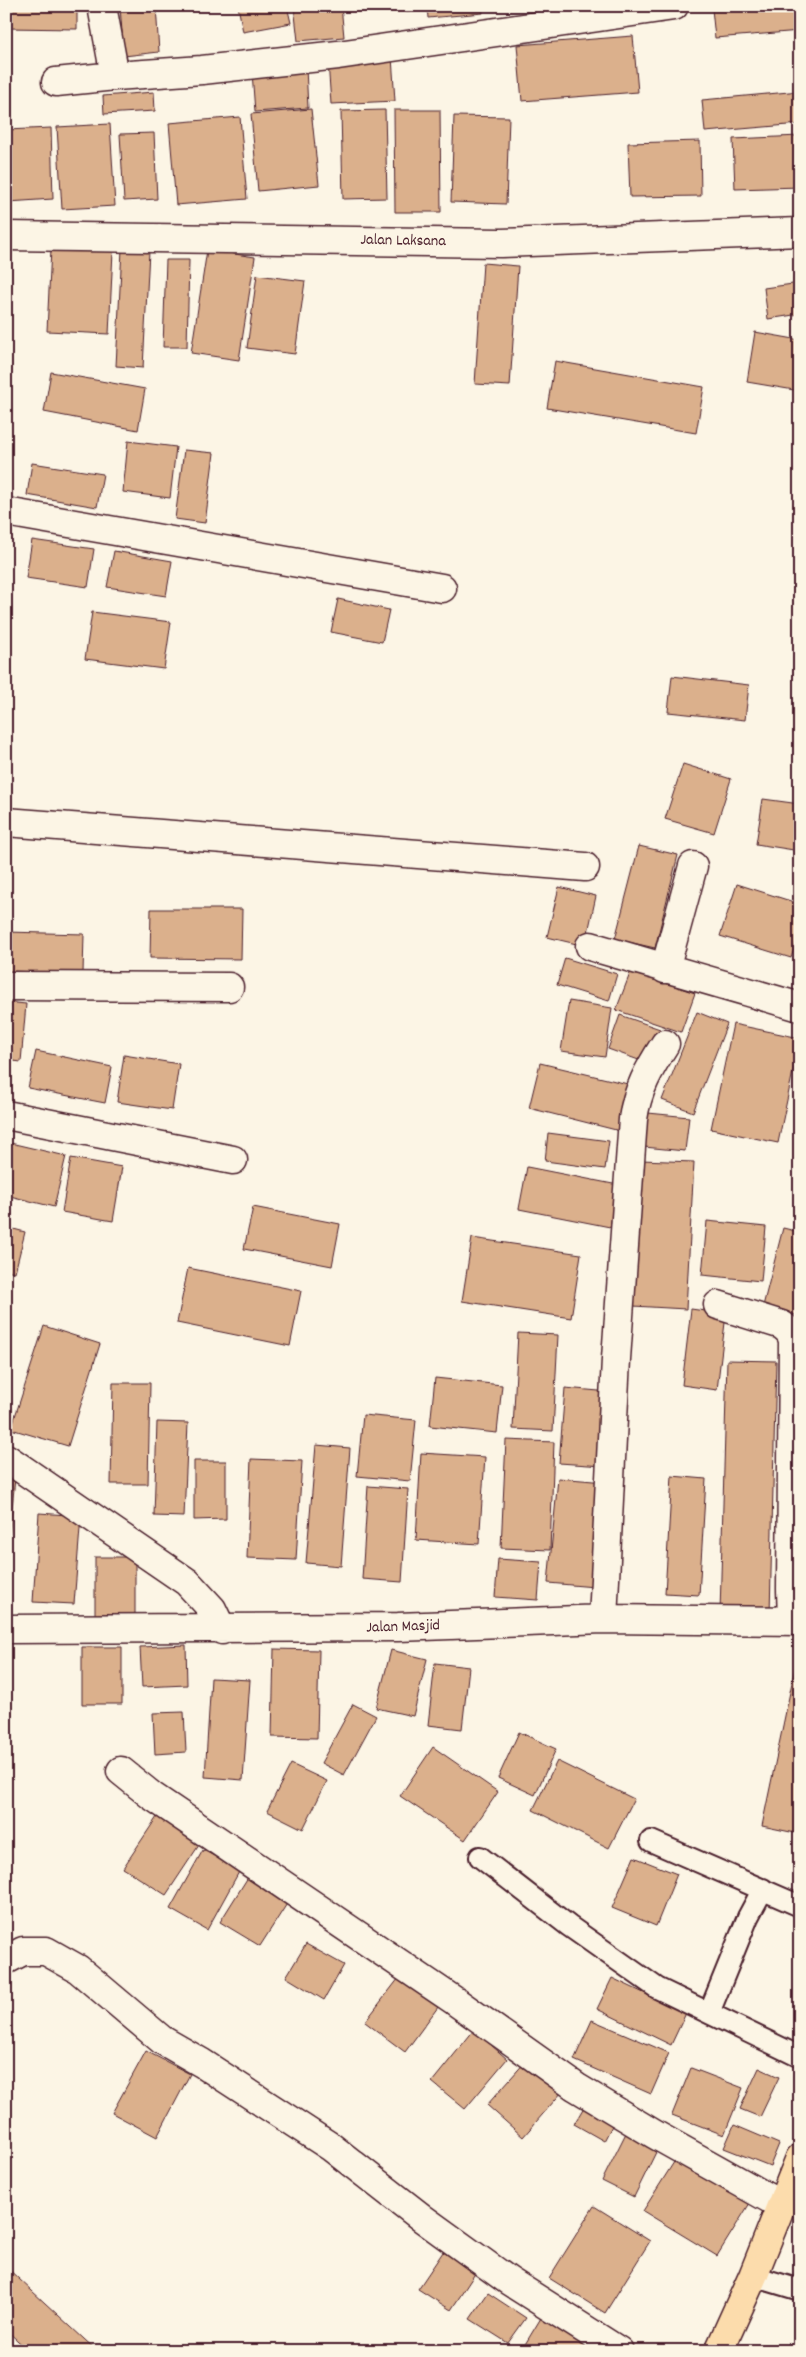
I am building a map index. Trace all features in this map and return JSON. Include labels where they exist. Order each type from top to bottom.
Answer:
[{"type":"highway","points":[[719,2351],[753,2276],[798,2165]]},
{"type":"street","points":[[102,6],[115,76]]},
{"type":"street","points":[[56,82],[202,70],[338,55],[674,6]]},
{"type":"street","name":"Jalan Laksana","points":[[6,236],[500,243],[800,232]]},
{"type":"street","points":[[6,512],[442,588]]},
{"type":"street","points":[[6,822],[585,867]]},
{"type":"street","points":[[665,969],[693,866]]},
{"type":"street","points":[[590,946],[800,1007]]},
{"type":"street","points":[[6,986],[229,987]]},
{"type":"street","points":[[603,1619],[616,1359],[633,1119],[636,1099],[642,1081],[665,1044]]},
{"type":"street","points":[[6,1115],[233,1160]]},
{"type":"street","points":[[718,1305],[782,1325],[790,1332],[793,1340],[791,1579],[796,1621]]},
{"type":"street","points":[[6,1458],[187,1582],[212,1609],[222,1630]]},
{"type":"street","name":"Jalan Masjid","points":[[6,1629],[222,1630],[398,1627],[603,1619],[796,1621]]},
{"type":"street","points":[[121,1771],[152,1796],[455,2001],[576,2087],[654,2134],[781,2205]]},
{"type":"street","points":[[6,1960],[23,1951],[46,1951],[78,1968],[162,2040],[210,2068],[332,2147],[422,2218],[509,2281],[620,2351]]},
{"type":"lane","points":[[651,1840],[800,1906]]},
{"type":"lane","points":[[480,1857],[569,1926],[657,1988],[800,2057]]},
{"type":"lane","points":[[709,2013],[748,1917],[762,1890]]},
{"type":"lane","points":[[753,2276],[800,2290]]},
{"type":"building","points":[[6,6],[77,6],[77,29],[6,28]]},
{"type":"building","points":[[156,6],[159,52],[124,56],[120,7]]},
{"type":"building","points":[[238,6],[287,6],[291,23],[243,32]]},
{"type":"building","points":[[294,6],[341,6],[344,37],[298,41]]},
{"type":"building","points":[[378,6],[424,6],[424,10],[378,13]]},
{"type":"building","points":[[427,6],[482,6],[483,13],[428,18]]},
{"type":"building","points":[[743,6],[800,6],[800,31],[715,38],[712,9]]},
{"type":"building","points":[[633,36],[638,92],[522,101],[517,45]]},
{"type":"building","points":[[392,57],[395,101],[331,104],[328,61]]},
{"type":"building","points":[[306,68],[308,108],[255,112],[252,72]]},
{"type":"building","points":[[800,91],[800,124],[705,132],[702,100]]},
{"type":"building","points":[[154,92],[155,111],[104,114],[103,96]]},
{"type":"building","points":[[311,109],[319,185],[258,191],[251,114]]},
{"type":"building","points":[[385,110],[387,198],[343,199],[341,111]]},
{"type":"building","points":[[394,110],[440,110],[441,212],[395,212]]},
{"type":"building","points":[[454,116],[509,117],[506,204],[451,202]]},
{"type":"building","points":[[240,117],[247,199],[176,205],[169,123]]},
{"type":"building","points":[[110,124],[115,206],[62,209],[57,127]]},
{"type":"building","points":[[51,128],[53,199],[8,202],[6,130]]},
{"type":"building","points":[[154,133],[157,199],[124,201],[120,134]]},
{"type":"building","points":[[800,136],[800,187],[735,189],[733,139]]},
{"type":"building","points":[[700,141],[701,196],[630,197],[628,143]]},
{"type":"building","points":[[51,249],[113,251],[109,334],[47,331]]},
{"type":"building","points":[[122,249],[149,251],[143,368],[116,366]]},
{"type":"building","points":[[207,250],[255,257],[239,360],[191,353]]},
{"type":"building","points":[[166,260],[189,260],[187,347],[163,347]]},
{"type":"building","points":[[483,263],[518,266],[510,386],[475,384]]},
{"type":"building","points":[[257,275],[305,281],[295,354],[247,348]]},
{"type":"building","points":[[800,283],[800,314],[768,319],[764,288]]},
{"type":"building","points":[[755,332],[800,340],[800,391],[747,382]]},
{"type":"building","points":[[555,361],[704,387],[696,433],[547,408]]},
{"type":"building","points":[[51,372],[145,389],[138,430],[44,412]]},
{"type":"building","points":[[128,441],[176,447],[170,498],[123,492]]},
{"type":"building","points":[[184,450],[214,453],[205,523],[175,519]]},
{"type":"building","points":[[32,463],[103,474],[97,507],[27,495]]},
{"type":"building","points":[[32,540],[94,549],[88,587],[26,578]]},
{"type":"building","points":[[114,551],[172,561],[166,596],[107,587]]},
{"type":"building","points":[[338,599],[389,610],[382,642],[331,632]]},
{"type":"building","points":[[92,612],[171,622],[164,669],[85,659]]},
{"type":"building","points":[[672,676],[749,685],[745,720],[668,712]]},
{"type":"building","points":[[683,764],[731,779],[714,833],[665,819]]},
{"type":"building","points":[[763,799],[800,804],[800,851],[756,844]]},
{"type":"building","points":[[639,846],[678,855],[655,948],[615,939]]},
{"type":"building","points":[[737,884],[800,904],[800,931],[791,958],[720,936]]},
{"type":"building","points":[[559,887],[596,896],[585,946],[547,937]]},
{"type":"building","points":[[151,909],[242,909],[241,959],[150,958]]},
{"type":"building","points":[[6,932],[84,934],[83,973],[6,971]]},
{"type":"building","points":[[565,958],[617,974],[609,1001],[557,985]]},
{"type":"building","points":[[631,971],[695,993],[681,1032],[616,1010]]},
{"type":"building","points":[[569,1001],[612,1008],[605,1057],[561,1051]]},
{"type":"building","points":[[6,1002],[26,1004],[21,1062],[6,1060]]},
{"type":"building","points":[[697,1012],[727,1024],[693,1112],[662,1100]]},
{"type":"building","points":[[620,1015],[660,1029],[647,1063],[608,1049]]},
{"type":"building","points":[[733,1024],[800,1038],[778,1143],[711,1129]]},
{"type":"building","points":[[36,1051],[112,1067],[105,1103],[28,1088]]},
{"type":"building","points":[[124,1055],[179,1064],[172,1110],[117,1102]]},
{"type":"building","points":[[540,1063],[632,1085],[620,1131],[529,1108]]},
{"type":"building","points":[[648,1113],[689,1117],[685,1151],[644,1147]]},
{"type":"building","points":[[800,1116],[800,1146],[795,1145]]},
{"type":"building","points":[[548,1133],[609,1141],[605,1169],[545,1161]]},
{"type":"building","points":[[6,1142],[66,1156],[54,1207],[6,1195]]},
{"type":"building","points":[[71,1158],[122,1167],[113,1221],[62,1212]]},
{"type":"building","points":[[641,1160],[694,1162],[686,1309],[633,1306]]},
{"type":"building","points":[[527,1167],[618,1185],[610,1227],[519,1209]]},
{"type":"building","points":[[253,1207],[340,1224],[332,1266],[244,1249]]},
{"type":"building","points":[[707,1221],[766,1227],[761,1281],[702,1275]]},
{"type":"building","points":[[6,1227],[25,1232],[15,1272],[6,1270]]},
{"type":"building","points":[[783,1228],[800,1232],[800,1316],[763,1306]]},
{"type":"building","points":[[472,1238],[581,1254],[571,1318],[462,1301]]},
{"type":"building","points":[[188,1268],[301,1291],[290,1346],[177,1323]]},
{"type":"building","points":[[691,1309],[726,1314],[717,1390],[682,1385]]},
{"type":"building","points":[[44,1326],[100,1344],[68,1446],[11,1429]]},
{"type":"building","points":[[518,1333],[558,1335],[553,1431],[513,1429]]},
{"type":"building","points":[[727,1360],[776,1361],[770,1614],[720,1613]]},
{"type":"building","points":[[435,1378],[502,1385],[497,1433],[430,1426]]},
{"type":"building","points":[[113,1383],[150,1383],[148,1484],[111,1484]]},
{"type":"building","points":[[565,1388],[610,1392],[603,1466],[559,1463]]},
{"type":"building","points":[[363,1415],[416,1420],[410,1481],[357,1476]]},
{"type":"building","points":[[157,1422],[188,1423],[184,1517],[154,1516]]},
{"type":"building","points":[[506,1440],[554,1442],[550,1550],[501,1548]]},
{"type":"building","points":[[316,1445],[350,1448],[341,1566],[306,1563]]},
{"type":"building","points":[[421,1453],[485,1457],[479,1544],[416,1540]]},
{"type":"building","points":[[251,1459],[302,1461],[296,1560],[247,1558]]},
{"type":"building","points":[[194,1461],[226,1461],[226,1519],[194,1520]]},
{"type":"building","points":[[6,1467],[16,1468],[8,1549],[6,1549]]},
{"type":"building","points":[[672,1476],[706,1479],[699,1595],[665,1593]]},
{"type":"building","points":[[558,1478],[605,1482],[595,1587],[548,1583]]},
{"type":"building","points":[[368,1486],[408,1489],[402,1582],[362,1579]]},
{"type":"building","points":[[39,1513],[81,1516],[74,1604],[33,1602]]},
{"type":"building","points":[[95,1557],[135,1557],[135,1621],[95,1621]]},
{"type":"building","points":[[498,1559],[541,1562],[538,1600],[495,1597]]},
{"type":"building","points":[[186,1645],[187,1685],[142,1687],[140,1647]]},
{"type":"building","points":[[82,1647],[122,1647],[122,1704],[82,1704]]},
{"type":"building","points":[[274,1649],[319,1650],[317,1738],[272,1737]]},
{"type":"building","points":[[391,1650],[427,1659],[413,1716],[376,1708]]},
{"type":"building","points":[[435,1663],[469,1667],[462,1729],[428,1725]]},
{"type":"building","points":[[795,1668],[800,1669],[800,1834],[762,1826]]},
{"type":"building","points":[[211,1678],[250,1680],[243,1780],[205,1777]]},
{"type":"building","points":[[353,1704],[376,1716],[344,1775],[321,1763]]},
{"type":"building","points":[[184,1712],[186,1752],[155,1754],[153,1713]]},
{"type":"building","points":[[519,1732],[556,1749],[535,1795],[498,1778]]},
{"type":"building","points":[[433,1747],[498,1792],[465,1840],[400,1796]]},
{"type":"building","points":[[557,1761],[634,1799],[609,1848],[533,1810]]},
{"type":"building","points":[[291,1764],[327,1781],[303,1829],[267,1811]]},
{"type":"building","points":[[163,1808],[205,1836],[166,1895],[123,1868]]},
{"type":"building","points":[[203,1850],[240,1870],[207,1930],[170,1909]]},
{"type":"building","points":[[634,1857],[677,1874],[656,1926],[612,1908]]},
{"type":"building","points":[[250,1874],[290,1899],[260,1946],[220,1922]]},
{"type":"building","points":[[306,1944],[344,1965],[324,2000],[286,1977]]},
{"type":"building","points":[[402,1974],[441,2003],[405,2052],[365,2022]]},
{"type":"building","points":[[612,1978],[686,2013],[671,2045],[597,2009]]},
{"type":"building","points":[[592,2020],[669,2053],[651,2094],[574,2060]]},
{"type":"building","points":[[474,2030],[507,2059],[465,2109],[432,2082]]},
{"type":"building","points":[[146,2051],[190,2074],[157,2137],[112,2113]]},
{"type":"building","points":[[526,2061],[562,2092],[523,2137],[487,2105]]},
{"type":"building","points":[[691,2068],[743,2088],[724,2135],[672,2115]]},
{"type":"building","points":[[759,2068],[779,2077],[760,2117],[740,2109]]},
{"type":"building","points":[[587,2102],[616,2118],[604,2141],[574,2124]]},
{"type":"building","points":[[734,2125],[779,2144],[770,2166],[724,2148]]},
{"type":"building","points":[[628,2129],[660,2144],[634,2197],[602,2181]]},
{"type":"building","points":[[681,2151],[755,2195],[717,2256],[643,2211]]},
{"type":"building","points":[[594,2206],[650,2241],[605,2313],[549,2278]]},
{"type":"building","points":[[443,2252],[476,2272],[451,2310],[418,2289]]},
{"type":"building","points":[[6,2267],[97,2351],[29,2351],[6,2330]]},
{"type":"building","points":[[488,2293],[526,2318],[508,2343],[470,2319]]},
{"type":"building","points":[[544,2313],[590,2341],[584,2351],[521,2351]]}]
